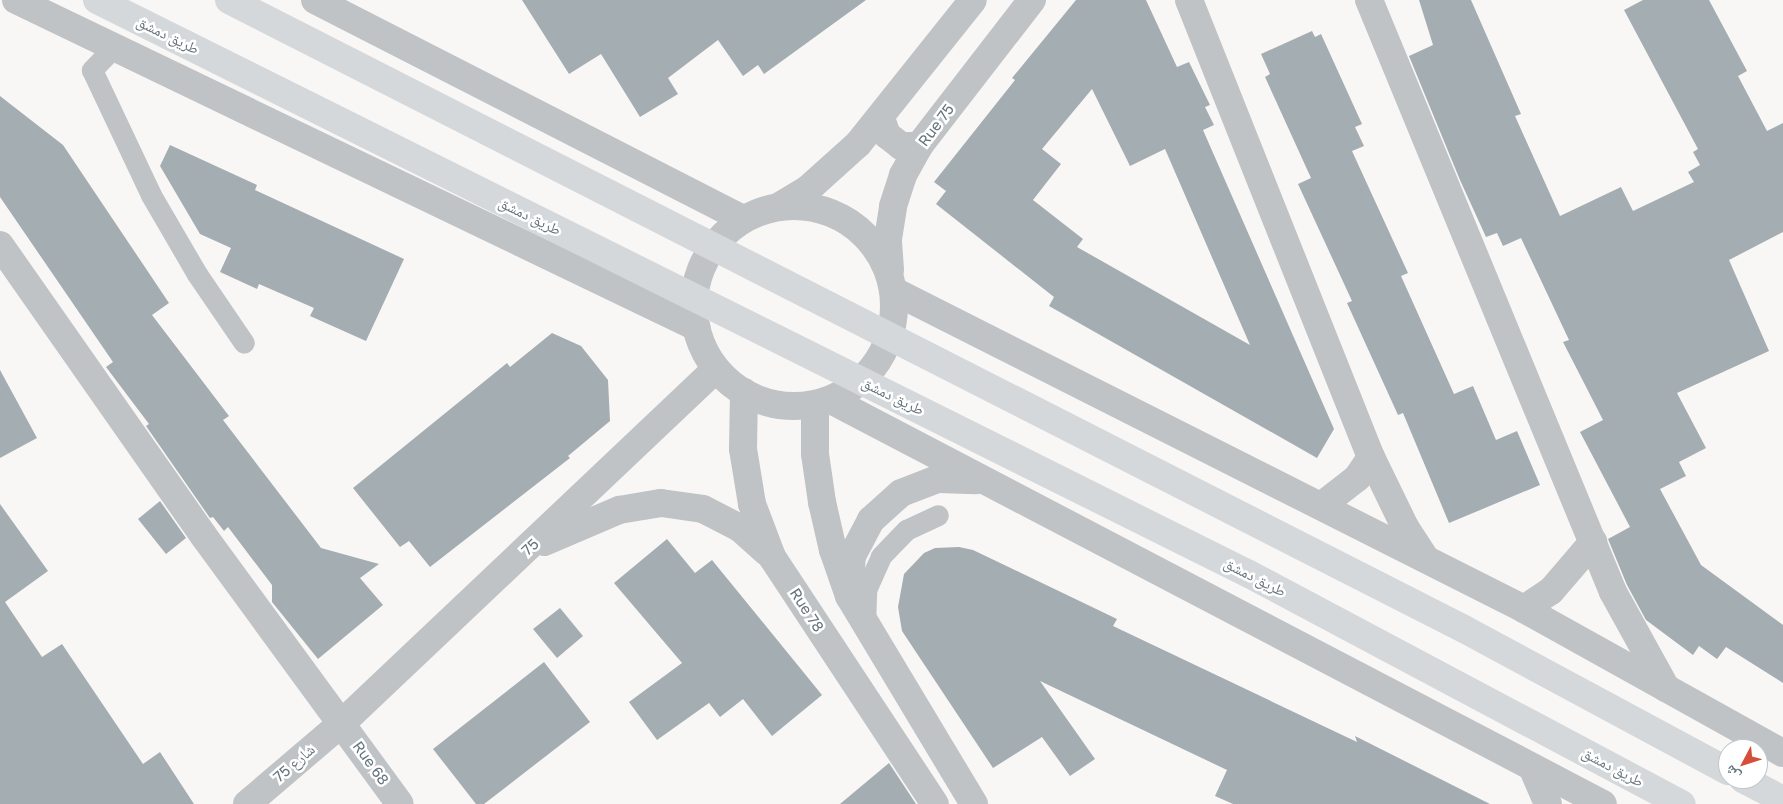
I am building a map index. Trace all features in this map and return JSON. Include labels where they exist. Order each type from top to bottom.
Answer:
[{"type":"highway","name":"طريق دمشق","points":[[97,0],[1249,574],[1682,804]]},
{"type":"highway","points":[[229,0],[1455,625],[1718,766]]},
{"type":"highway","points":[[1762,789],[1783,800]]},
{"type":"street","points":[[16,0],[696,327]]},
{"type":"street","points":[[315,0],[743,219]]},
{"type":"street","points":[[973,0],[881,118],[834,168],[778,207],[743,219],[726,231],[702,266],[696,285],[696,327],[716,369],[744,392],[778,405],[823,402],[979,480],[1603,804]]},
{"type":"street","name":"Rue 75","points":[[823,402],[848,391],[876,365],[892,330],[892,281],[888,239],[892,206],[903,175],[919,146],[1032,0]]},
{"type":"street","points":[[1189,0],[1371,457],[1404,527],[1426,559]]},
{"type":"street","points":[[1369,0],[1593,542],[1637,641],[1666,688]]},
{"type":"street","points":[[881,118],[887,135],[901,146],[919,146]]},
{"type":"street","points":[[778,207],[818,208],[836,215],[868,238],[892,281],[1320,506],[1524,609],[1783,753]]},
{"type":"street","name":"Rue 68","points":[[0,245],[203,535],[400,804]]},
{"type":"street","name":"75","points":[[342,723],[529,549],[716,369]]},
{"type":"street","name":"Rue 78","points":[[744,392],[743,449],[752,504],[772,557],[935,804]]},
{"type":"street","points":[[823,402],[815,454],[822,502],[833,550],[849,596],[974,804]]},
{"type":"street","points":[[1320,506],[1357,478],[1371,457]]},
{"type":"street","points":[[849,596],[852,556],[870,520],[908,490],[938,479],[979,480]]},
{"type":"street","points":[[529,549],[619,510],[660,503],[703,509],[740,528],[772,557]]},
{"type":"street","points":[[1524,609],[1551,591],[1593,542]]},
{"type":"street","name":"شارع 75","points":[[247,804],[342,723]]},
{"type":"street","points":[[1532,767],[1548,804]]},
{"type":"lane","points":[[114,47],[92,70],[151,196],[197,274],[244,343]]},
{"type":"lane","points":[[866,626],[866,590],[881,556],[906,530],[938,515]]},
{"type":"building","points":[[522,0],[866,0],[764,74],[758,65],[743,76],[718,40],[668,78],[678,94],[640,117],[601,54],[569,74]]},
{"type":"building","points":[[1076,0],[1146,0],[1177,67],[1189,62],[1210,105],[1205,107],[1214,125],[1203,130],[1334,429],[1317,458],[1049,306],[1054,297],[936,204],[946,191],[934,182],[1015,80],[1012,78]],"holes":[[[1092,89],[1130,166],[1165,149],[1250,345],[1077,247],[1083,239],[1033,200],[1061,164],[1042,149]]]},
{"type":"building","points":[[1419,0],[1471,0],[1521,114],[1515,116],[1560,216],[1621,187],[1633,211],[1694,182],[1688,172],[1700,165],[1693,152],[1698,149],[1624,10],[1643,0],[1709,0],[1747,71],[1738,76],[1767,131],[1783,123],[1783,232],[1729,260],[1769,351],[1677,393],[1706,448],[1679,462],[1686,476],[1660,489],[1701,565],[1783,625],[1783,683],[1726,647],[1717,659],[1699,646],[1693,655],[1646,620],[1627,585],[1608,539],[1630,527],[1580,432],[1603,420],[1563,342],[1569,340],[1521,238],[1503,246],[1497,233],[1486,237],[1460,180],[1409,56],[1433,45]]},
{"type":"building","points":[[1312,31],[1315,37],[1321,34],[1362,124],[1355,127],[1364,146],[1352,151],[1408,273],[1401,276],[1454,394],[1473,386],[1496,440],[1517,431],[1540,485],[1449,523],[1403,413],[1398,415],[1347,303],[1352,301],[1298,184],[1311,178],[1265,77],[1270,74],[1261,54]]},
{"type":"building","points":[[0,96],[63,145],[169,303],[152,315],[229,416],[223,420],[321,548],[379,564],[360,578],[383,605],[318,659],[272,602],[272,585],[228,527],[224,531],[213,517],[210,518],[146,426],[149,424],[106,367],[113,362],[0,197]]},
{"type":"building","points":[[170,145],[257,185],[255,190],[404,259],[366,341],[310,316],[314,308],[259,284],[257,289],[220,272],[231,248],[200,234],[160,166]]},
{"type":"building","points":[[552,333],[581,346],[608,380],[610,421],[568,456],[570,458],[430,567],[409,541],[400,547],[353,488],[507,363],[510,367]]},
{"type":"building","points":[[0,370],[37,438],[0,458]]},
{"type":"building","points":[[160,501],[186,538],[166,554],[138,519]]},
{"type":"building","points":[[0,504],[48,571],[5,602],[42,657],[62,644],[143,764],[160,752],[194,804],[0,804]]},
{"type":"building","points":[[667,539],[695,573],[712,560],[822,695],[772,736],[743,699],[720,717],[709,703],[657,740],[629,702],[682,663],[614,583]]},
{"type":"building","points":[[959,547],[973,550],[1117,619],[1113,626],[1357,742],[1355,736],[1490,804],[1233,804],[1215,796],[1227,770],[1040,681],[1095,759],[1070,776],[1042,737],[993,768],[902,631],[898,607],[904,574],[924,553],[935,548]]},
{"type":"building","points":[[560,608],[583,636],[557,658],[533,629]]},
{"type":"building","points":[[544,662],[590,722],[484,804],[476,804],[433,749]]},
{"type":"building","points":[[889,763],[916,804],[840,804]]}]
